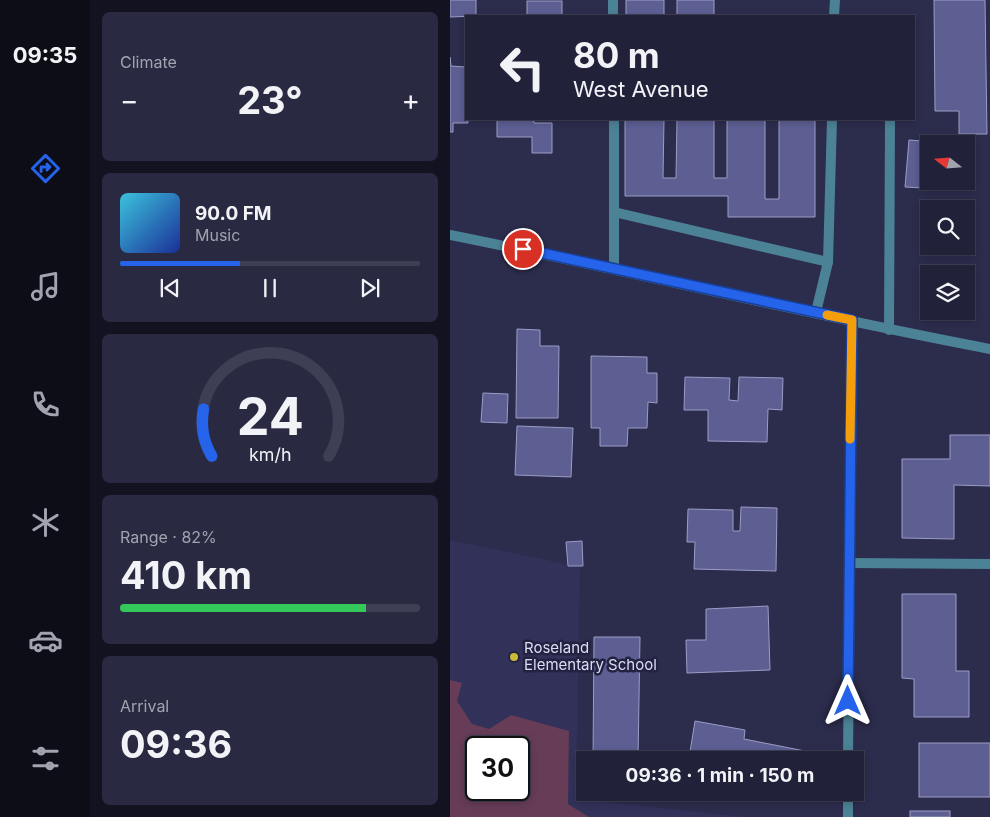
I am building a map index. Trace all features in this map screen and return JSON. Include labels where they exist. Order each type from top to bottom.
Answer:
[{"type":"street","points":[[613,0],[613,15]]},
{"type":"street","points":[[834,15],[835,0]]},
{"type":"street","points":[[614,120],[614,268]]},
{"type":"street","points":[[816,312],[828,262],[832,120]]},
{"type":"street","points":[[889,330],[890,120]]},
{"type":"street","points":[[614,212],[828,262]]},
{"type":"street","points":[[450,235],[614,268],[852,320],[889,330],[990,349]]},
{"type":"street","points":[[848,751],[852,320]]},
{"type":"street","points":[[849,563],[990,564]]},
{"type":"street","points":[[848,801],[848,817]]},
{"type":"shaded area","name":"Roseland Elementary School","points":[[450,540],[580,567],[576,801],[595,801],[746,817],[450,817]]},
{"type":"shaded area","points":[[450,680],[462,683],[457,701],[472,724],[489,729],[511,715],[569,731],[568,804],[589,817],[450,817]]},
{"type":"building","points":[[450,0],[476,0],[476,15],[450,17]]},
{"type":"building","points":[[626,0],[664,0],[664,15],[626,15]]},
{"type":"building","points":[[677,0],[714,0],[714,15],[677,15]]},
{"type":"building","points":[[934,0],[985,0],[987,134],[959,134],[959,111],[935,111]]},
{"type":"building","points":[[527,1],[562,1],[562,15],[527,15]]},
{"type":"building","points":[[450,57],[451,66],[465,67],[465,120],[468,120],[468,123],[453,123],[453,132],[450,132]]},
{"type":"building","points":[[497,120],[534,120],[534,123],[552,123],[552,153],[532,153],[532,137],[497,137]]},
{"type":"building","points":[[625,120],[664,120],[663,178],[676,178],[677,120],[714,120],[714,178],[727,178],[727,120],[765,120],[765,199],[779,199],[779,120],[815,120],[815,217],[728,217],[728,196],[625,196]]},
{"type":"building","points":[[909,140],[920,141],[920,188],[905,187]]},
{"type":"building","points":[[517,329],[540,330],[540,346],[559,346],[558,418],[516,418]]},
{"type":"building","points":[[591,356],[647,357],[647,373],[657,373],[657,403],[648,402],[647,428],[628,428],[627,446],[600,446],[600,428],[591,428]]},
{"type":"building","points":[[685,377],[730,378],[729,400],[738,401],[739,377],[783,378],[782,410],[768,409],[767,442],[708,441],[708,410],[684,410]]},
{"type":"building","points":[[483,393],[508,394],[507,423],[481,422]]},
{"type":"building","points":[[517,426],[573,428],[571,477],[515,475]]},
{"type":"building","points":[[950,435],[990,435],[990,486],[954,485],[954,539],[902,538],[902,459],[950,459]]},
{"type":"building","points":[[741,507],[777,508],[776,571],[694,569],[695,542],[687,542],[688,509],[733,510],[733,531],[740,531]]},
{"type":"building","points":[[582,541],[583,566],[568,566],[566,542]]},
{"type":"building","points":[[902,594],[956,594],[956,671],[969,671],[969,717],[914,717],[914,679],[902,678]]},
{"type":"building","points":[[768,606],[770,670],[687,673],[686,640],[706,640],[706,609]]},
{"type":"building","points":[[594,637],[640,637],[638,751],[593,751]]},
{"type":"building","points":[[695,721],[745,730],[744,739],[805,751],[690,751]]},
{"type":"building","points":[[919,743],[990,743],[990,797],[919,797]]},
{"type":"building","points":[[910,811],[950,811],[950,817],[910,817]]},
{"type":"slow traffic","points":[[827,315],[852,320],[850,439]]},
{"type":"place","name":"Roseland Elementary School","points":[[514,657]]},
{"type":"route","points":[[523,249],[852,320],[848,701]]}]
